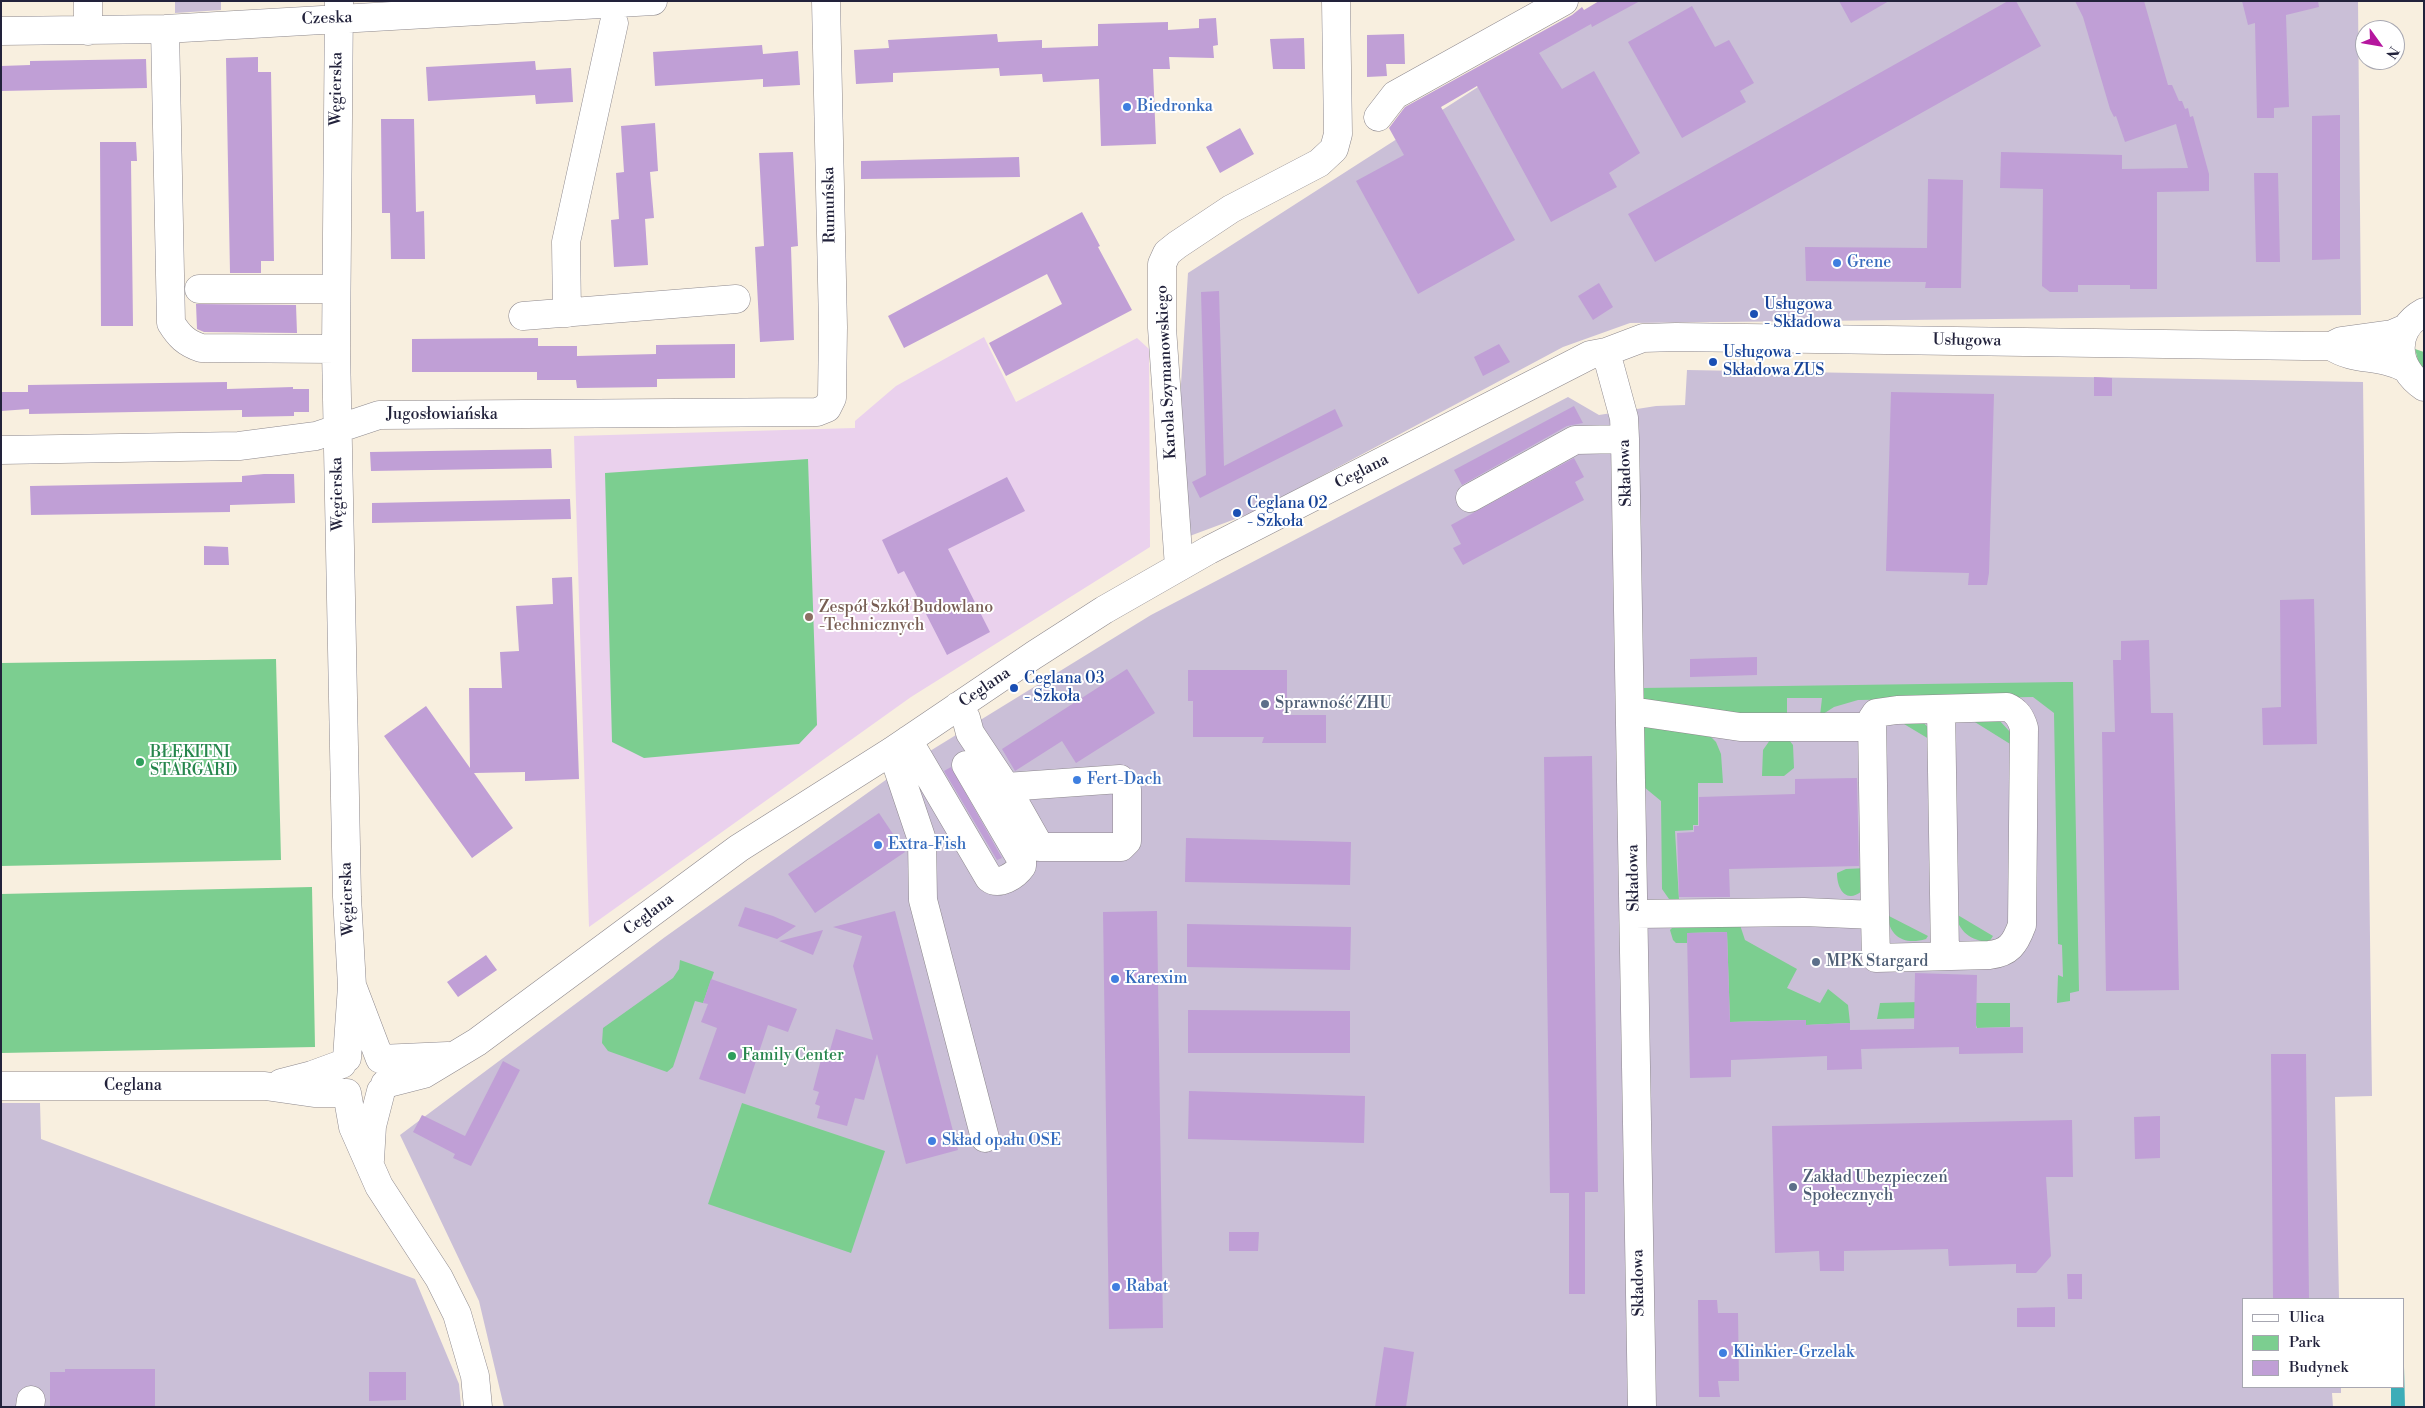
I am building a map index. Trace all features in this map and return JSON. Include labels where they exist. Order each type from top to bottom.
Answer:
[{"type":"street","points":[[88,1],[88,30]]},
{"type":"street","name":"Czeska","points":[[1,32],[165,29],[338,10],[654,1]]},
{"type":"street","name":"Rumuńska","points":[[826,1],[833,326],[832,398],[827,408]]},
{"type":"street","name":"Karola Szymanowskiego","points":[[1179,567],[1162,328],[1162,264],[1167,253],[1177,245],[1231,210],[1319,163],[1334,149],[1338,134],[1336,1]]},
{"type":"street","points":[[1378,117],[1395,95],[1532,10],[1564,1]]},
{"type":"street","name":"Węgierska","points":[[338,10],[337,429],[347,897],[352,986],[345,1061]]},
{"type":"street","points":[[567,312],[566,242],[614,24]]},
{"type":"street","points":[[165,29],[170,323],[177,334],[188,344],[201,348],[336,349]]},
{"type":"street","points":[[199,289],[336,289]]},
{"type":"street","points":[[523,316],[736,299]]},
{"type":"street","points":[[2419,315],[2401,341],[2401,355],[2404,368],[2412,379],[2424,388]]},
{"type":"street","name":"Usługowa","points":[[1606,352],[1643,338],[1676,337],[2215,346],[2332,346],[2341,341],[2392,334],[2419,315]]},
{"type":"street","name":"Usługowa","points":[[2332,346],[2342,353],[2354,357],[2386,359],[2404,368]]},
{"type":"street","name":"Ceglana","points":[[382,1078],[452,1056],[498,1028],[739,848],[900,745],[1096,615],[1179,567],[1565,366],[1590,354],[1606,352]]},
{"type":"street","name":"Składowa","points":[[1606,352],[1624,418],[1625,439],[1635,914],[1642,1407]]},
{"type":"street","name":"Jugosłowiańska","points":[[1,450],[239,446],[316,436],[379,415],[817,412],[827,408]]},
{"type":"street","points":[[1470,498],[1575,440],[1625,439]]},
{"type":"street","points":[[958,706],[966,718],[970,733],[1006,787]]},
{"type":"street","points":[[2007,707],[2017,714],[2024,728],[2022,925],[2012,947],[2003,953],[1876,958],[1872,727],[1872,719],[1876,713],[2007,707]]},
{"type":"street","points":[[1941,709],[1945,955]]},
{"type":"street","points":[[1631,711],[1740,727],[1872,727]]},
{"type":"street","points":[[900,745],[989,878],[993,882],[999,882],[1019,870],[1022,866],[1022,860],[966,765]]},
{"type":"street","points":[[900,745],[922,840],[923,900],[985,1138]]},
{"type":"street","points":[[1635,914],[1804,912],[1875,915]]},
{"type":"street","name":"Węgierska","points":[[352,986],[382,1078]]},
{"type":"street","points":[[370,1164],[369,1148],[372,1126],[382,1078],[373,1053],[364,1051],[345,1061],[340,1079],[347,1093],[353,1128],[378,1186],[390,1207],[434,1271],[457,1314],[471,1359],[478,1407]]},
{"type":"street","name":"Ceglana","points":[[265,1086],[312,1075],[345,1061]]},
{"type":"street","points":[[347,1093],[361,1099],[376,1096],[382,1078]]},
{"type":"street","name":"Ceglana","points":[[1,1086],[265,1086],[314,1093],[347,1093]]},
{"type":"shaded area","points":[[175,1],[221,1],[221,10],[175,13]]},
{"type":"shaded area","points":[[1612,1],[2358,1],[2358,20],[2355,20],[2355,70],[2359,70],[2361,315],[1630,323],[1563,347],[1254,512],[1171,543],[1188,273]]},
{"type":"shaded area","name":"Zespół Szkół Budowlano -Technicznych","points":[[984,337],[1016,402],[1137,338],[1149,349],[1150,547],[911,697],[589,927],[574,436],[855,428],[855,421],[896,386]]},
{"type":"shaded area","points":[[1687,370],[2363,382],[2372,1096],[2335,1097],[2339,1298],[2242,1298],[2242,1388],[2341,1388],[2341,1393],[2332,1393],[2333,1407],[504,1407],[479,1301],[400,1135],[665,937],[904,767],[1151,615],[1568,397],[1599,415],[1656,406],[1685,405]]},
{"type":"shaded area","points":[[1,1103],[40,1103],[41,1139],[415,1279],[459,1384],[461,1407],[1,1407]]},
{"type":"green space","points":[[2415,349],[2424,352],[2424,370],[2419,364]]},
{"type":"green space","points":[[808,459],[817,725],[799,744],[644,758],[612,742],[605,473]]},
{"type":"green space","name":"BŁĘKITNI STARGARD","points":[[276,659],[281,860],[1,866],[1,663]]},
{"type":"green space","points":[[2073,682],[2079,991],[2070,993],[2070,1001],[2057,1003],[2058,975],[2063,977],[2062,945],[2058,944],[2054,713],[2033,697],[1858,700],[1834,707],[1820,716],[1822,698],[1787,698],[1787,719],[1642,703],[1642,688]]},
{"type":"green space","points":[[1970,719],[1999,720],[2011,733],[2015,747]]},
{"type":"green space","points":[[1899,721],[1923,722],[1932,732],[1929,739]]},
{"type":"green space","points":[[1643,724],[1708,734],[1716,742],[1721,754],[1723,783],[1698,783],[1698,825],[1693,825],[1693,830],[1675,831],[1679,900],[1669,899],[1662,889],[1661,801],[1644,787]]},
{"type":"green space","points":[[1770,740],[1789,740],[1793,745],[1794,768],[1784,776],[1762,776],[1763,750]]},
{"type":"green space","points":[[1867,868],[1862,891],[1851,896],[1844,893],[1837,879],[1837,873],[1846,869]]},
{"type":"green space","points":[[312,887],[315,1047],[1,1053],[1,894]]},
{"type":"green space","points":[[1956,914],[1993,936],[1989,942],[1977,940],[1966,934],[1959,925]]},
{"type":"green space","points":[[1887,915],[1928,936],[1926,939],[1918,941],[1900,938],[1891,929]]},
{"type":"green space","points":[[1740,925],[1745,940],[1797,969],[1787,988],[1820,1003],[1828,989],[1848,1005],[1850,1023],[1806,1025],[1806,1020],[1730,1022],[1727,932],[1688,933],[1687,943],[1676,943],[1670,930],[1672,928]]},
{"type":"green space","points":[[680,960],[714,972],[703,1003],[695,1001],[673,1067],[667,1072],[608,1051],[602,1043],[603,1028],[673,978],[679,969]]},
{"type":"green space","points":[[1919,1002],[1922,1018],[1877,1019],[1880,1003]]},
{"type":"green space","points":[[1969,1003],[2010,1003],[2010,1027],[1977,1028]]},
{"type":"green space","points":[[742,1103],[885,1151],[851,1253],[708,1204]]},
{"type":"water","points":[[2391,1388],[2405,1388],[2405,1407],[2391,1407]]},
{"type":"building","points":[[1599,1],[1640,1],[1592,27],[1591,24],[1539,53],[1562,89],[1594,71],[1640,153],[1609,173],[1617,187],[1551,222],[1477,86],[1441,107],[1515,240],[1418,294],[1356,181],[1404,155],[1389,128],[1405,107],[1572,15],[1582,7],[1584,10]]},
{"type":"building","points":[[1839,1],[1889,1],[1851,23]]},
{"type":"building","points":[[2008,1],[2016,1],[2041,46],[1655,262],[1628,214]]},
{"type":"building","points":[[2075,1],[2144,1],[2168,85],[2172,85],[2179,101],[2182,101],[2185,109],[2188,108],[2190,117],[2193,116],[2209,174],[2209,191],[2157,192],[2157,289],[2130,289],[2130,285],[2078,285],[2078,292],[2050,292],[2042,286],[2043,189],[2000,188],[2001,152],[2122,155],[2122,169],[2188,168],[2176,124],[2125,142],[2116,116],[2114,117],[2110,109],[2083,17]]},
{"type":"building","points":[[2242,1],[2318,1],[2319,7],[2286,15],[2289,107],[2274,108],[2274,118],[2257,118],[2255,23],[2248,25]]},
{"type":"building","points":[[1692,6],[1715,47],[1729,40],[1754,83],[1740,91],[1746,102],[1682,138],[1628,42]]},
{"type":"building","points":[[1216,18],[1218,45],[1213,46],[1214,58],[1169,57],[1170,69],[1153,69],[1156,144],[1101,146],[1099,79],[1043,82],[1042,74],[1000,76],[999,68],[893,73],[893,82],[856,84],[854,50],[889,48],[888,40],[997,34],[998,42],[1042,40],[1042,48],[1098,46],[1098,24],[1168,22],[1168,30],[1199,28],[1199,19]]},
{"type":"building","points":[[1404,34],[1405,64],[1386,64],[1387,76],[1367,77],[1367,35]]},
{"type":"building","points":[[1304,38],[1305,69],[1273,69],[1270,39]]},
{"type":"building","points":[[762,45],[763,54],[798,51],[800,85],[763,87],[763,79],[655,86],[653,52]]},
{"type":"building","points":[[258,57],[258,72],[271,72],[274,261],[261,261],[261,273],[230,273],[226,58]]},
{"type":"building","points":[[146,59],[147,88],[1,91],[1,66],[30,65],[30,61]]},
{"type":"building","points":[[535,61],[536,70],[571,68],[573,102],[536,104],[535,95],[428,101],[426,67]]},
{"type":"building","points":[[2340,115],[2340,259],[2312,260],[2312,116]]},
{"type":"building","points":[[381,119],[414,119],[416,212],[424,211],[425,259],[391,259],[390,213],[382,213]]},
{"type":"building","points":[[655,123],[658,171],[650,172],[654,218],[645,219],[648,265],[614,267],[611,220],[619,219],[616,173],[624,172],[621,126]]},
{"type":"building","points":[[1240,128],[1254,154],[1220,173],[1206,147]]},
{"type":"building","points":[[100,142],[136,142],[137,161],[131,161],[133,326],[101,326]]},
{"type":"building","points":[[793,152],[798,246],[791,247],[794,340],[760,342],[755,247],[764,246],[759,153]]},
{"type":"building","points":[[1019,157],[1020,177],[861,179],[861,161]]},
{"type":"building","points":[[2254,173],[2278,173],[2280,262],[2256,262]]},
{"type":"building","points":[[1928,179],[1963,180],[1961,288],[1925,288],[1926,282],[1806,281],[1805,247],[1927,248]]},
{"type":"building","points":[[1082,212],[1100,246],[1098,247],[1132,310],[1006,376],[989,343],[1062,304],[1047,274],[904,348],[888,316]]},
{"type":"building","points":[[1599,283],[1613,307],[1593,320],[1578,296]]},
{"type":"building","points":[[1219,291],[1224,466],[1335,409],[1343,426],[1200,498],[1192,482],[1206,475],[1201,292]]},
{"type":"building","points":[[196,304],[296,305],[297,333],[204,332],[197,329]]},
{"type":"building","points":[[538,338],[538,346],[577,346],[577,356],[656,354],[656,345],[735,344],[735,378],[657,379],[657,387],[577,388],[576,380],[537,380],[537,372],[412,372],[412,339]]},
{"type":"building","points":[[1499,344],[1510,362],[1483,376],[1474,357]]},
{"type":"building","points":[[2094,377],[2112,378],[2112,396],[2094,396]]},
{"type":"building","points":[[227,382],[227,389],[293,387],[293,389],[309,389],[309,412],[294,412],[294,416],[242,417],[242,410],[29,414],[29,409],[1,411],[1,392],[28,392],[28,385]]},
{"type":"building","points":[[1891,392],[1994,394],[1989,573],[1987,585],[1968,585],[1969,573],[1886,571]]},
{"type":"building","points":[[1574,406],[1583,423],[1567,426],[1462,485],[1454,470]]},
{"type":"building","points":[[551,449],[552,468],[371,471],[370,452]]},
{"type":"building","points":[[1574,458],[1584,477],[1575,482],[1584,500],[1463,565],[1453,548],[1461,544],[1451,525]]},
{"type":"building","points":[[294,474],[295,503],[230,505],[230,512],[31,515],[30,486],[242,482],[242,476]]},
{"type":"building","points":[[1007,477],[1025,511],[948,549],[990,632],[947,655],[904,571],[898,574],[882,540]]},
{"type":"building","points":[[570,499],[571,519],[372,523],[372,503]]},
{"type":"building","points":[[204,546],[228,547],[229,565],[204,565]]},
{"type":"building","points":[[572,577],[579,779],[525,781],[525,772],[474,773],[513,828],[472,858],[384,736],[426,706],[470,768],[469,688],[502,688],[500,652],[519,651],[516,606],[553,604],[552,578]]},
{"type":"building","points":[[2314,599],[2317,744],[2263,745],[2262,708],[2281,707],[2280,600]]},
{"type":"building","points":[[2149,640],[2151,713],[2173,713],[2179,990],[2106,991],[2102,732],[2115,732],[2113,660],[2121,660],[2121,641]]},
{"type":"building","points":[[1757,657],[1757,675],[1690,677],[1690,659]]},
{"type":"building","points":[[1127,669],[1155,713],[1076,763],[1062,741],[1015,771],[1002,749]]},
{"type":"building","points":[[1188,670],[1287,670],[1287,715],[1326,715],[1326,743],[1262,743],[1264,737],[1193,737],[1193,701],[1188,701]]},
{"type":"building","points":[[1592,756],[1598,1192],[1585,1192],[1585,1294],[1569,1294],[1569,1193],[1550,1193],[1544,757]]},
{"type":"building","points":[[951,767],[1002,858],[997,860],[944,771]]},
{"type":"building","points":[[1857,778],[1859,866],[1729,869],[1730,897],[1679,897],[1677,833],[1694,832],[1694,826],[1699,826],[1699,797],[1795,794],[1795,779]]},
{"type":"building","points":[[879,813],[905,852],[815,913],[788,874]]},
{"type":"building","points":[[1186,838],[1351,842],[1350,885],[1185,882]]},
{"type":"building","points":[[745,907],[796,926],[777,939],[738,926]]},
{"type":"building","points":[[895,911],[958,1150],[906,1164],[877,1054],[864,1100],[855,1098],[847,1126],[817,1118],[820,1106],[815,1104],[819,1092],[813,1090],[822,1056],[828,1057],[836,1029],[873,1040],[853,966],[862,936],[833,927]]},
{"type":"building","points":[[1157,911],[1163,1328],[1109,1329],[1103,912]]},
{"type":"building","points":[[1187,924],[1351,927],[1350,970],[1187,967]]},
{"type":"building","points":[[823,930],[813,955],[779,941]]},
{"type":"building","points":[[1727,932],[1730,1022],[1806,1020],[1806,1025],[1850,1023],[1850,1030],[1914,1029],[1915,973],[1977,975],[1976,1028],[2023,1027],[2023,1053],[1959,1054],[1959,1047],[1861,1049],[1862,1069],[1827,1070],[1827,1056],[1731,1060],[1731,1077],[1690,1078],[1687,933]]},
{"type":"building","points":[[486,955],[497,970],[458,997],[447,982]]},
{"type":"building","name":"Family Center","points":[[711,979],[797,1009],[788,1032],[768,1025],[745,1094],[699,1079],[717,1028],[701,1022],[708,1004],[703,1003]]},
{"type":"building","points":[[1188,1010],[1350,1011],[1350,1053],[1188,1053]]},
{"type":"building","points":[[2271,1054],[2306,1054],[2309,1298],[2273,1298]]},
{"type":"building","points":[[503,1061],[520,1070],[471,1166],[453,1158],[455,1154],[413,1132],[422,1115],[465,1136]]},
{"type":"building","points":[[1189,1091],[1365,1096],[1364,1143],[1188,1139]]},
{"type":"building","points":[[2160,1116],[2160,1158],[2135,1159],[2134,1117]]},
{"type":"building","points":[[2072,1120],[2073,1177],[2046,1177],[2051,1256],[2036,1273],[2016,1273],[2016,1264],[1949,1266],[1948,1249],[1844,1251],[1844,1271],[1820,1271],[1819,1251],[1775,1253],[1772,1126]]},
{"type":"building","points":[[1229,1232],[1259,1232],[1258,1251],[1229,1251]]},
{"type":"building","points":[[2067,1274],[2082,1274],[2082,1299],[2068,1299]]},
{"type":"building","points":[[1698,1300],[1717,1300],[1718,1313],[1738,1313],[1739,1381],[1718,1381],[1720,1397],[1699,1397]]},
{"type":"building","points":[[2055,1307],[2055,1327],[2017,1327],[2017,1308]]},
{"type":"building","points":[[1384,1347],[1414,1352],[1406,1407],[1375,1407]]},
{"type":"building","points":[[65,1369],[155,1369],[155,1407],[50,1407],[50,1372],[65,1372]]},
{"type":"building","points":[[369,1372],[406,1372],[406,1400],[369,1401]]},
{"type":"place","name":"Biedronka","points":[[1127,107]]},
{"type":"place","name":"Grene","points":[[1837,263]]},
{"type":"place","name":"Usługowa - Składowa","points":[[1754,314]]},
{"type":"place","name":"Usługowa - Składowa ZUS","points":[[1713,362]]},
{"type":"place","name":"Ceglana 02 - Szkoła","points":[[1237,513]]},
{"type":"place","name":"Zespół Szkół Budowlano -Technicznych","points":[[809,617]]},
{"type":"place","name":"Ceglana 03 - Szkoła","points":[[1014,688]]},
{"type":"place","name":"Sprawność ZHU","points":[[1265,704]]},
{"type":"place","name":"BŁĘKITNI STARGARD","points":[[140,762]]},
{"type":"place","name":"Fert-Dach","points":[[1077,780]]},
{"type":"place","name":"Extra-Fish","points":[[878,845]]},
{"type":"place","name":"MPK Stargard","points":[[1816,962]]},
{"type":"place","name":"Karexim","points":[[1115,979]]},
{"type":"place","name":"Family Center","points":[[732,1056]]},
{"type":"place","name":"Skład opału OSE","points":[[932,1141]]},
{"type":"place","name":"Zakład Ubezpieczeń Społecznych","points":[[1793,1187]]},
{"type":"place","name":"Rabat","points":[[1116,1287]]},
{"type":"place","name":"Klinkier-Grzelak","points":[[1723,1353]]}]
